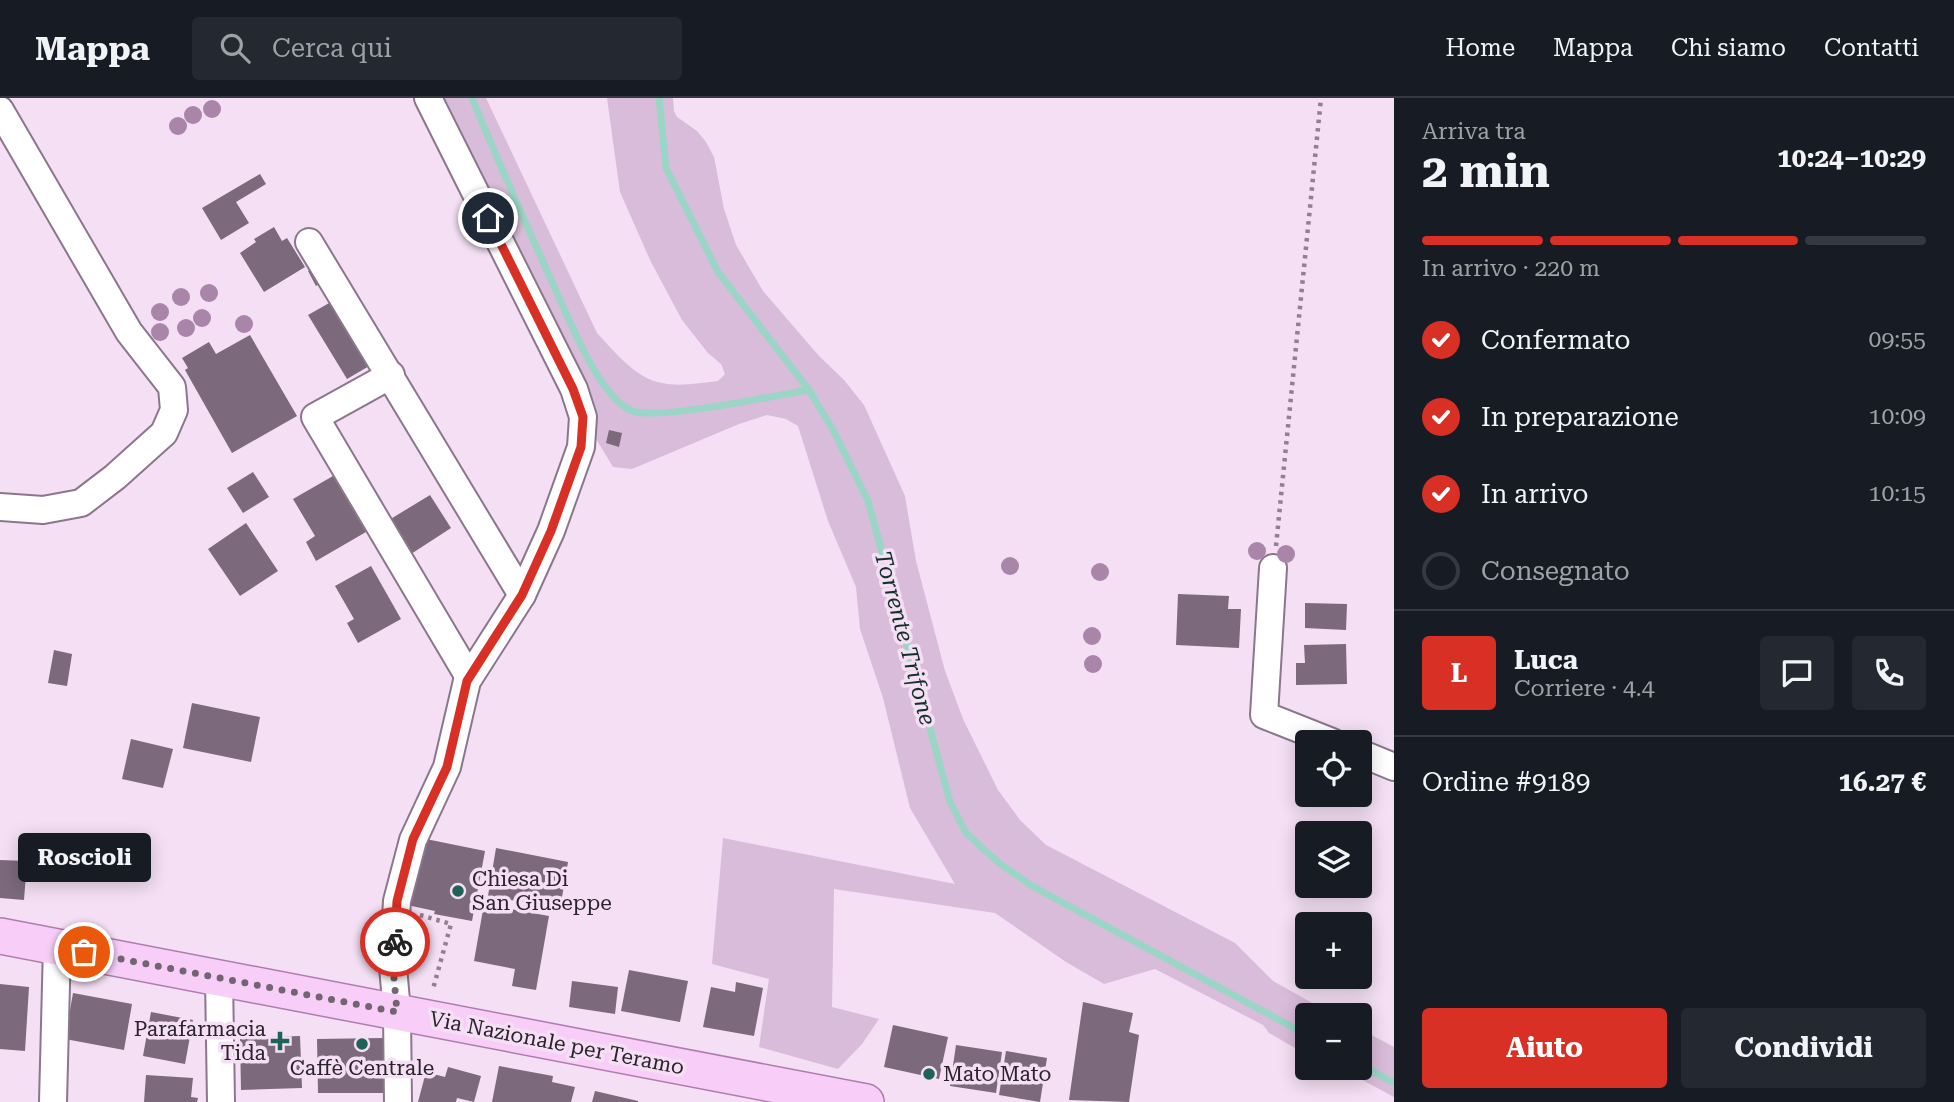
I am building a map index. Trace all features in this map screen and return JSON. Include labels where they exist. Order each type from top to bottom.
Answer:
[{"type":"main road","name":"Via Nazionale per Teramo","points":[[0,936],[858,1101]]},
{"type":"street","points":[[398,1102],[397,1012],[393,967],[397,901],[413,839],[447,767],[469,677],[522,595],[551,531],[581,447],[583,417],[573,389],[428,98]]},
{"type":"street","points":[[0,110],[129,332],[172,387],[174,410],[164,433],[81,503],[43,510],[0,507]]},
{"type":"street","points":[[309,242],[522,595]]},
{"type":"street","points":[[391,375],[315,417],[469,677]]},
{"type":"street","points":[[1273,568],[1264,715],[1302,730]]},
{"type":"street","points":[[1372,758],[1394,767]]},
{"type":"street","points":[[53,1102],[57,946]]},
{"type":"street","points":[[219,978],[221,1102]]},
{"type":"path","points":[[1273,568],[1321,98]]},
{"type":"path","points":[[409,912],[451,924],[433,989]]},
{"type":"shaded area","points":[[428,98],[486,98],[597,333],[626,363],[643,376],[662,383],[682,385],[718,381],[725,374],[721,364],[708,353],[682,320],[651,262],[620,192],[607,98],[673,98],[677,117],[697,131],[714,157],[724,209],[736,245],[763,291],[864,405],[905,496],[916,561],[945,671],[963,719],[998,790],[1020,820],[1046,845],[1235,943],[1273,981],[1312,1003],[1295,1003],[1295,1048],[1269,1033],[1263,1025],[1155,969],[1104,984],[1066,962],[995,913],[834,889],[832,1007],[879,1019],[862,1044],[838,1069],[759,1047],[769,979],[712,964],[723,838],[955,884],[910,808],[883,698],[860,629],[856,587],[828,521],[798,426],[786,419],[767,415],[632,469],[613,467],[583,417]]},
{"type":"shaded area","points":[[1372,1035],[1394,1047],[1394,1097],[1362,1080],[1372,1080]]},
{"type":"building","points":[[260,174],[266,184],[236,202],[249,223],[221,240],[202,208]]},
{"type":"building","points":[[274,227],[282,241],[287,238],[305,267],[264,292],[240,253],[256,242],[254,239]]},
{"type":"building","points":[[318,265],[326,280],[316,286],[308,271]]},
{"type":"building","points":[[338,298],[376,362],[347,379],[308,315]]},
{"type":"building","points":[[250,335],[297,416],[232,453],[185,370],[188,368],[182,358],[209,342],[216,354]]},
{"type":"building","points":[[609,430],[622,433],[619,447],[606,443]]},
{"type":"building","points":[[253,472],[269,497],[243,513],[227,488]]},
{"type":"building","points":[[333,476],[366,532],[316,561],[306,542],[315,536],[293,499]]},
{"type":"building","points":[[430,495],[451,528],[411,554],[389,520]]},
{"type":"building","points":[[246,523],[278,571],[240,596],[208,549]]},
{"type":"building","points":[[371,566],[401,619],[358,643],[347,623],[354,619],[335,586]]},
{"type":"building","points":[[1178,594],[1229,596],[1228,609],[1241,609],[1239,648],[1176,645]]},
{"type":"building","points":[[1305,603],[1347,604],[1346,630],[1305,628]]},
{"type":"building","points":[[1346,644],[1347,684],[1296,685],[1296,663],[1305,663],[1304,645]]},
{"type":"building","points":[[54,650],[72,654],[67,686],[48,683]]},
{"type":"building","points":[[192,703],[260,717],[251,762],[183,748]]},
{"type":"building","points":[[131,739],[173,749],[163,788],[122,779]]},
{"type":"building","points":[[421,838],[485,851],[472,921],[434,914],[435,911],[407,905]]},
{"type":"building","points":[[496,848],[568,862],[560,909],[488,896]]},
{"type":"building","points":[[0,860],[27,861],[24,900],[0,898]]},
{"type":"building","points":[[484,904],[549,916],[536,990],[512,986],[515,969],[474,961]]},
{"type":"building","points":[[629,970],[688,981],[680,1022],[621,1011]]},
{"type":"building","points":[[572,981],[618,987],[615,1014],[569,1007]]},
{"type":"building","points":[[736,982],[763,988],[754,1036],[703,1027],[711,987],[735,992]]},
{"type":"building","points":[[0,984],[29,987],[25,1051],[0,1049]]},
{"type":"building","points":[[73,993],[132,1004],[124,1050],[65,1039]]},
{"type":"building","points":[[1083,1002],[1133,1013],[1129,1032],[1139,1035],[1129,1102],[1069,1100]]},
{"type":"building","points":[[151,1012],[193,1020],[185,1064],[143,1056]]},
{"type":"building","points":[[893,1025],[948,1037],[939,1079],[884,1067]]},
{"type":"building","points":[[300,1036],[302,1088],[241,1090],[240,1038]]},
{"type":"building","points":[[383,1038],[383,1093],[318,1093],[317,1039]]},
{"type":"building","points":[[956,1045],[1002,1052],[996,1093],[950,1086]]},
{"type":"building","points":[[1006,1051],[1047,1058],[1040,1102],[999,1095]]},
{"type":"building","points":[[499,1066],[553,1076],[552,1082],[575,1087],[571,1102],[492,1102]]},
{"type":"building","points":[[448,1067],[481,1076],[474,1102],[457,1098],[456,1102],[418,1102],[426,1072],[445,1077]]},
{"type":"building","points":[[146,1075],[193,1078],[191,1097],[198,1098],[197,1102],[144,1102]]},
{"type":"building","points":[[595,1091],[638,1101],[638,1102],[592,1102]]},
{"type":"waterway","points":[[472,98],[575,334],[595,372],[618,401],[630,410],[664,413],[809,390]]},
{"type":"waterway","name":"Torrente Trifone","points":[[659,98],[666,168],[718,272],[809,390],[833,430],[868,501],[950,802],[966,833],[999,863],[1032,886],[1295,1028]]},
{"type":"waterway","name":"Torrente Trifone","points":[[1372,1071],[1394,1083]]},
{"type":"way so far","points":[[84,952],[397,1012],[393,967],[395,942]]},
{"type":"place","name":"Chiesa Di San Giuseppe","points":[[458,891]]},
{"type":"place","name":"Roscioli","points":[[84,952]]},
{"type":"place","name":"Parafarmacia Tida","points":[[280,1041]]},
{"type":"place","name":"Caffè Centrale","points":[[362,1044]]},
{"type":"place","name":"Mato Mato","points":[[929,1074]]},
{"type":"route","points":[[395,942],[397,901],[413,839],[447,767],[467,681],[522,595],[551,531],[581,447],[583,417],[573,389],[488,218]]}]
